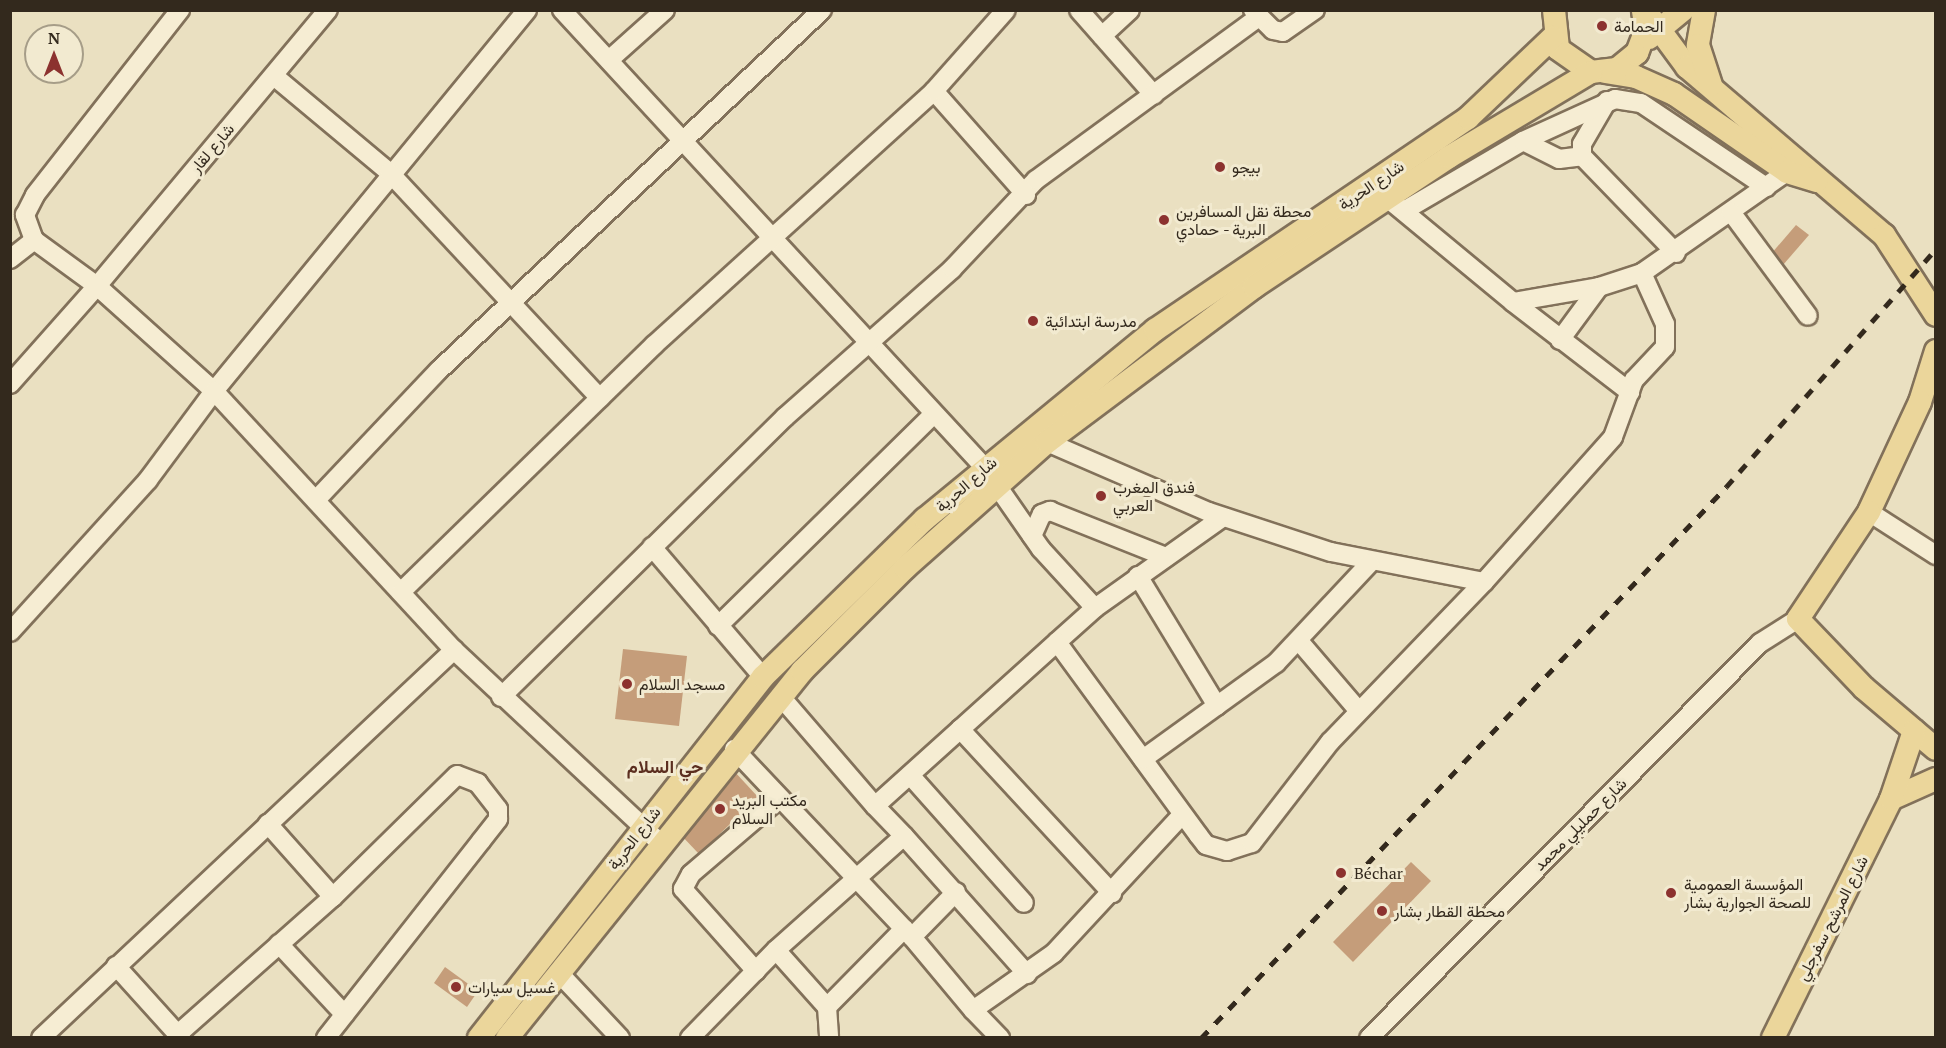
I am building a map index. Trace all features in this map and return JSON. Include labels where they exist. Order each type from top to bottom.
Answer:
[{"type":"main road","points":[[1644,10],[1652,36],[1817,182],[1884,235],[1935,315]]},
{"type":"main road","name":"شارع الحرية","points":[[507,1038],[659,842],[734,749],[781,697],[905,568],[1047,442],[1254,286],[1386,197],[1598,72],[1628,62],[1652,36],[1683,10]]},
{"type":"main road","points":[[1704,10],[1698,45],[1714,92]]},
{"type":"main road","points":[[1550,20],[1567,60],[1598,72],[1636,76],[1674,94],[1787,172],[1817,182]]},
{"type":"main road","name":"شارع الحرية","points":[[479,1038],[644,825],[763,678],[984,467],[1155,330],[1468,118],[1550,20]]},
{"type":"main road","points":[[1935,351],[1920,402],[1869,512],[1798,620],[1935,749]]},
{"type":"main road","name":"شارع المرشح سفرجلي","points":[[1773,1038],[1892,799],[1914,730]]},
{"type":"main road","points":[[1892,799],[1935,779]]},
{"type":"street","points":[[180,10],[35,195],[25,215],[34,240],[97,286],[214,391],[454,650],[501,697],[644,825],[659,842]]},
{"type":"street","name":"شارع لقار","points":[[10,384],[97,286],[328,10]]},
{"type":"street","points":[[10,632],[148,480],[214,391],[389,172],[527,10]]},
{"type":"street","points":[[562,10],[685,141],[866,344],[984,467],[1032,536],[1095,608]]},
{"type":"street","points":[[609,60],[665,10]]},
{"type":"street","points":[[316,500],[438,370],[685,141],[822,10]]},
{"type":"street","points":[[401,592],[600,398],[934,91],[1006,10]]},
{"type":"street","points":[[1079,10],[1154,95]]},
{"type":"street","points":[[1102,36],[1130,10]]},
{"type":"street","points":[[501,697],[652,547],[1062,159],[1154,95],[1256,14],[1283,32],[1315,10]]},
{"type":"street","points":[[274,75],[389,172],[600,398]]},
{"type":"street","points":[[934,91],[1026,195]]},
{"type":"street","points":[[1407,209],[1523,141],[1607,101],[1641,103],[1766,187]]},
{"type":"street","points":[[1607,101],[1582,144],[1582,156],[1676,253]]},
{"type":"street","points":[[1523,141],[1559,159],[1582,156]]},
{"type":"street","points":[[1513,302],[1599,287],[1642,273],[1676,253],[1787,172]]},
{"type":"street","points":[[1386,197],[1407,209],[1513,302],[1630,392]]},
{"type":"street","points":[[1731,212],[1808,316]]},
{"type":"street","points":[[10,259],[34,240]]},
{"type":"street","points":[[1057,642],[1182,815],[1216,849],[1252,843],[1358,710],[1484,582],[1613,437],[1630,392],[1667,338],[1642,273]]},
{"type":"street","points":[[1560,340],[1599,287]]},
{"type":"street","points":[[718,626],[933,415]]},
{"type":"street","points":[[1047,442],[1223,517],[1370,563],[1484,582]]},
{"type":"street","points":[[1032,536],[1042,514],[1050,511],[1166,557]]},
{"type":"street","points":[[1869,512],[1935,555]]},
{"type":"street","points":[[875,806],[1095,608],[1223,517]]},
{"type":"street","points":[[652,547],[763,678]]},
{"type":"street","points":[[1143,759],[1217,706],[1299,641],[1370,563]]},
{"type":"street","points":[[1138,576],[1217,706]]},
{"type":"street","name":"شارع حمليلي محمد","points":[[1369,1038],[1760,643],[1798,620]]},
{"type":"street","points":[[1299,641],[1358,710]]},
{"type":"street","points":[[49,1035],[116,966],[454,650]]},
{"type":"street","points":[[781,697],[875,806],[956,892],[1027,974]]},
{"type":"street","points":[[960,729],[1112,893]]},
{"type":"street","points":[[734,749],[856,876],[1000,1038]]},
{"type":"street","points":[[116,966],[179,1036],[333,897],[457,775],[478,783],[498,809],[487,834],[326,1038]]},
{"type":"street","points":[[910,775],[1024,903]]},
{"type":"street","points":[[756,971],[683,889],[691,874],[780,798]]},
{"type":"street","points":[[973,1010],[1027,974],[1112,893],[1182,815]]},
{"type":"street","points":[[268,824],[333,897]]},
{"type":"street","points":[[690,1038],[776,950],[856,876],[904,836]]},
{"type":"street","points":[[827,1007],[956,892]]},
{"type":"street","points":[[279,944],[344,1014]]},
{"type":"street","points":[[776,950],[827,1007],[829,1038]]},
{"type":"street","points":[[559,973],[620,1038]]},
{"type":"building","points":[[1796,225],[1809,235],[1783,265],[1771,254]]},
{"type":"building","points":[[623,649],[687,656],[679,726],[615,719]]},
{"type":"building","name":"مكتب البريد السلام","points":[[734,771],[758,797],[699,854],[680,834]]},
{"type":"building","name":"محطة القطار بشار","points":[[1411,862],[1431,881],[1353,962],[1333,942]]},
{"type":"building","name":"غسيل سيارات","points":[[445,967],[478,991],[467,1007],[434,983]]},
{"type":"railway","points":[[1201,1038],[1726,487],[1936,249]]},
{"type":"place","name":"الحمامة","points":[[1602,26]]},
{"type":"place","name":"بيجو","points":[[1220,167]]},
{"type":"place","name":"محطة نقل المسافرين البرية - حمادي","points":[[1164,220]]},
{"type":"place","name":"مدرسة ابتدائية","points":[[1033,321]]},
{"type":"place","name":"فندق المغرب العربي","points":[[1101,496]]},
{"type":"place","name":"مسجد السلام","points":[[627,684]]},
{"type":"place","name":"مكتب البريد السلام","points":[[720,809]]},
{"type":"place","name":"Béchar","points":[[1341,873]]},
{"type":"place","name":"المؤسسة العمومية للصحة الجوارية بشار","points":[[1671,893]]},
{"type":"place","name":"محطة القطار بشار","points":[[1382,911]]},
{"type":"place","name":"غسيل سيارات","points":[[456,987]]},
{"type":"district","name":"حي السلام","points":[[665,766]]}]
